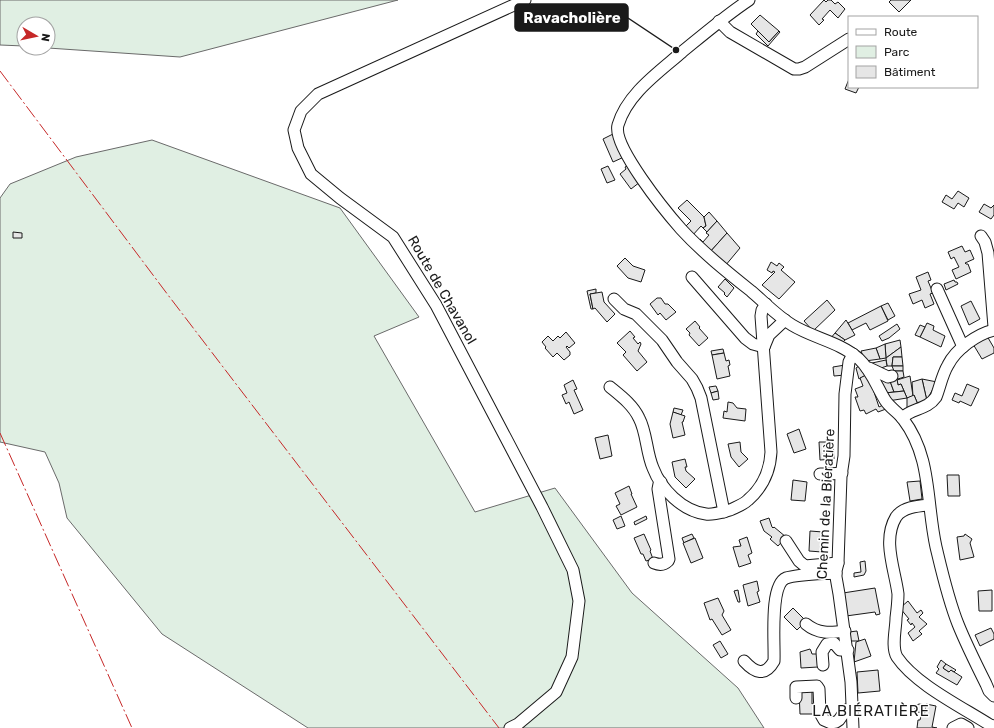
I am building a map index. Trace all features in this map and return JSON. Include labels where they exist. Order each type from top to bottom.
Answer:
[{"type":"street","name":"Route de Chavanol","points":[[510,728],[518,724],[556,692],[572,657],[578,601],[573,570],[542,507],[447,326],[411,265],[393,237],[340,198],[311,174],[298,148],[294,130],[301,111],[318,94],[525,0]]},
{"type":"street","points":[[748,0],[719,22],[658,73],[639,91],[630,102],[618,124],[618,136],[632,164],[654,196],[682,230],[722,269],[785,320],[795,327],[853,354],[866,368],[885,401],[902,418],[913,434],[923,457],[936,548],[952,607],[958,624],[989,691],[994,696]]},
{"type":"street","points":[[719,22],[730,32],[794,69],[799,69],[805,66],[848,40]]},
{"type":"street","points":[[902,418],[905,415],[934,401],[947,365],[952,358],[963,347],[994,329],[988,253],[985,242],[981,236]]},
{"type":"street","points":[[692,277],[744,338],[753,344],[764,347]]},
{"type":"street","points":[[938,289],[963,347]]},
{"type":"street","points":[[614,299],[624,309],[636,314],[662,340],[677,362],[692,379],[697,388],[701,398],[724,512]]},
{"type":"street","points":[[610,387],[632,407],[639,417],[653,469],[672,496],[691,509],[707,515],[724,512],[746,502],[761,486],[769,468],[771,452],[764,347],[761,332],[762,310],[766,304]]},
{"type":"street","points":[[764,347],[769,335],[785,320]]},
{"type":"street","name":"Chemin de la Biératière","points":[[853,354],[849,362],[845,394],[845,448],[842,473],[837,568],[848,650],[853,708],[853,728]]},
{"type":"street","points":[[866,368],[888,377],[892,376]]},
{"type":"street","points":[[820,474],[842,473]]},
{"type":"street","points":[[654,563],[659,565],[663,564],[668,562],[669,558],[658,489],[661,482]]},
{"type":"street","points":[[929,505],[903,510],[898,514],[893,524],[891,556],[898,595],[895,652],[901,661],[923,683],[990,725],[994,726]]},
{"type":"street","points":[[786,541],[799,561],[805,566],[837,568]]},
{"type":"street","points":[[744,661],[750,668],[759,672],[770,668],[774,661],[776,591],[785,579],[837,568]]},
{"type":"street","points":[[806,624],[824,632],[845,631]]},
{"type":"street","points":[[823,665],[822,652],[827,644],[834,643],[840,650],[848,650]]},
{"type":"street","points":[[796,698],[796,687],[817,686],[819,689],[821,715],[824,720],[831,723],[839,720],[846,710],[853,708]]},
{"type":"street","points":[[953,728],[961,724],[968,728]]},
{"type":"green space","points":[[0,0],[398,0],[180,57],[56,49],[56,16],[16,16],[16,46],[0,45]]},
{"type":"green space","points":[[152,140],[340,208],[419,317],[374,336],[475,512],[555,488],[632,593],[738,688],[764,728],[308,728],[162,634],[67,518],[59,483],[45,452],[0,442],[0,198],[10,184],[76,157]]},
{"type":"building","points":[[824,0],[826,2],[831,0],[835,4],[838,2],[845,9],[838,18],[830,10],[819,25],[810,15]]},
{"type":"building","points":[[891,0],[911,0],[899,12],[889,2]]},
{"type":"building","points":[[760,15],[779,31],[769,42],[751,24]]},
{"type":"building","points":[[758,31],[769,42],[779,31],[780,32],[768,46],[756,34]]},
{"type":"building","points":[[848,82],[848,88],[858,88],[856,93],[845,89]]},
{"type":"building","points":[[613,134],[624,157],[613,162],[603,139]]},
{"type":"building","points":[[608,166],[615,180],[607,183],[601,169]]},
{"type":"building","points":[[627,166],[640,182],[631,189],[620,174],[626,169],[625,167]]},
{"type":"building","points":[[958,191],[969,198],[964,207],[958,203],[954,209],[942,202],[946,195],[952,199]]},
{"type":"building","points":[[687,200],[704,217],[706,226],[703,228],[701,226],[692,236],[684,228],[691,221],[678,208]]},
{"type":"building","points":[[984,204],[991,208],[994,205],[994,215],[991,219],[979,212]]},
{"type":"building","points":[[709,212],[717,221],[707,232],[703,228],[706,226],[704,217]]},
{"type":"building","points":[[717,221],[727,233],[710,252],[698,242],[700,239],[703,242],[709,235],[706,233]]},
{"type":"building","points":[[13,232],[22,233],[22,238],[13,238]]},
{"type":"building","points":[[727,233],[740,248],[725,266],[710,252]]},
{"type":"building","points":[[962,246],[965,252],[970,250],[974,259],[965,263],[968,264],[971,272],[956,279],[952,270],[959,267],[954,257],[951,259],[948,252]]},
{"type":"building","points":[[625,258],[633,266],[645,270],[641,282],[628,278],[617,266]]},
{"type":"building","points":[[771,262],[777,266],[779,263],[784,267],[781,270],[795,282],[779,299],[762,285],[775,272],[773,271],[772,273],[767,270]]},
{"type":"building","points":[[928,272],[931,280],[928,281],[933,293],[930,294],[934,304],[925,308],[922,300],[913,304],[909,294],[921,290],[916,277]]},
{"type":"building","points":[[725,279],[734,288],[727,297],[718,287]]},
{"type":"building","points":[[954,280],[958,284],[946,290],[944,284]]},
{"type":"building","points":[[596,289],[596,293],[590,294],[593,309],[591,309],[587,291]]},
{"type":"building","points":[[602,292],[604,302],[615,314],[607,322],[595,308],[593,309],[590,294]]},
{"type":"building","points":[[657,298],[661,298],[665,304],[668,304],[676,312],[666,320],[660,313],[658,315],[650,304]]},
{"type":"building","points":[[827,300],[835,310],[813,331],[804,321]]},
{"type":"building","points":[[971,301],[980,319],[969,325],[961,306]]},
{"type":"building","points":[[888,303],[895,316],[888,320],[881,306]]},
{"type":"building","points":[[881,306],[888,321],[870,330],[866,323],[852,330],[848,323]]},
{"type":"building","points":[[846,320],[855,335],[845,340],[835,333]]},
{"type":"building","points":[[695,321],[708,338],[699,346],[689,335],[690,333],[686,329]]},
{"type":"building","points":[[927,323],[934,326],[933,330],[945,336],[941,347],[920,337]]},
{"type":"building","points":[[897,324],[900,329],[889,338],[882,341],[879,336]]},
{"type":"building","points":[[920,325],[925,327],[920,337],[915,335]]},
{"type":"building","points":[[630,331],[638,344],[640,342],[641,344],[638,351],[647,362],[637,371],[623,355],[626,352],[617,343]]},
{"type":"building","points":[[566,332],[575,343],[569,348],[567,346],[566,347],[570,352],[570,355],[564,360],[557,353],[553,357],[542,342],[548,336],[553,341],[558,336],[560,338]]},
{"type":"building","points":[[835,333],[845,340],[841,344],[830,339]]},
{"type":"building","points":[[987,336],[994,348],[994,353],[982,359],[973,344]]},
{"type":"building","points":[[900,340],[901,347],[886,358],[885,344]]},
{"type":"building","points":[[885,344],[886,358],[880,359],[876,348]]},
{"type":"building","points":[[901,347],[902,357],[893,357],[892,366],[887,366],[886,358]]},
{"type":"building","points":[[876,348],[880,359],[865,361],[861,351]]},
{"type":"building","points":[[723,349],[724,353],[712,355],[711,351]]},
{"type":"building","points":[[724,353],[726,361],[729,360],[730,365],[728,366],[730,376],[717,379],[712,355]]},
{"type":"building","points":[[893,357],[902,357],[903,366],[892,366]]},
{"type":"building","points":[[886,360],[887,366],[878,369],[872,363]]},
{"type":"building","points":[[845,365],[845,375],[834,376],[833,367]]},
{"type":"building","points":[[859,366],[866,375],[859,379],[856,368]]},
{"type":"building","points":[[892,366],[903,366],[903,371],[894,371]]},
{"type":"building","points":[[895,371],[903,371],[904,377],[898,379]]},
{"type":"building","points":[[866,375],[872,386],[879,407],[883,405],[886,409],[878,412],[876,409],[866,414],[864,410],[860,411],[855,397],[858,397],[855,389],[863,386],[860,378]]},
{"type":"building","points":[[910,376],[913,396],[907,398],[901,384],[898,385],[897,380]]},
{"type":"building","points":[[877,378],[890,381],[894,392],[885,393]]},
{"type":"building","points":[[897,379],[898,385],[901,384],[904,391],[894,392],[890,381]]},
{"type":"building","points":[[922,379],[937,382],[929,396],[930,398],[927,401]]},
{"type":"building","points":[[922,379],[927,401],[919,407],[914,395],[913,396],[912,382]]},
{"type":"building","points":[[573,380],[577,389],[574,390],[583,410],[574,414],[569,402],[566,404],[562,395],[567,393],[564,385]]},
{"type":"building","points":[[967,384],[979,389],[971,406],[960,401],[959,403],[952,400],[955,393],[962,396]]},
{"type":"building","points":[[716,386],[718,391],[711,393],[709,387]]},
{"type":"building","points":[[718,391],[719,399],[713,400],[711,393]]},
{"type":"building","points":[[904,391],[907,398],[888,401],[885,393]]},
{"type":"building","points":[[914,395],[919,407],[907,412],[907,398]]},
{"type":"building","points":[[728,402],[733,403],[737,408],[746,409],[745,421],[723,418],[724,411],[727,412]]},
{"type":"building","points":[[674,408],[683,410],[681,415],[673,412]]},
{"type":"building","points":[[673,412],[685,416],[682,422],[685,435],[673,438],[670,424]]},
{"type":"building","points":[[799,429],[806,449],[794,453],[787,434]]},
{"type":"building","points":[[608,435],[612,456],[600,459],[595,438]]},
{"type":"building","points":[[826,439],[833,439],[834,459],[820,460],[819,442],[826,442]]},
{"type":"building","points":[[740,442],[741,452],[748,459],[739,467],[731,457],[728,444]]},
{"type":"building","points":[[685,459],[687,467],[685,467],[686,471],[695,479],[686,488],[675,477],[672,462]]},
{"type":"building","points":[[947,475],[959,475],[960,496],[948,496]]},
{"type":"building","points":[[793,480],[807,482],[805,501],[791,500]]},
{"type":"building","points":[[920,481],[922,499],[910,501],[907,482]]},
{"type":"building","points":[[629,486],[637,507],[621,515],[616,506],[620,504],[615,493]]},
{"type":"building","points":[[621,516],[625,526],[617,529],[613,520]]},
{"type":"building","points":[[646,516],[647,519],[635,525],[634,522]]},
{"type":"building","points":[[769,518],[772,527],[786,537],[778,546],[770,539],[772,537],[764,531],[760,521]]},
{"type":"building","points":[[810,531],[823,532],[822,552],[809,551]]},
{"type":"building","points":[[644,534],[653,559],[646,561],[634,538]]},
{"type":"building","points":[[692,534],[694,538],[684,543],[682,538]]},
{"type":"building","points":[[965,534],[972,539],[970,543],[974,557],[960,560],[957,537],[964,536]]},
{"type":"building","points":[[747,537],[752,553],[748,555],[751,563],[739,567],[733,547],[741,546],[739,540]]},
{"type":"building","points":[[695,538],[703,558],[691,563],[683,543]]},
{"type":"building","points":[[865,561],[866,571],[864,575],[854,577],[854,573],[861,572],[860,562]]},
{"type":"building","points":[[757,581],[759,591],[757,592],[760,602],[748,606],[743,585]]},
{"type":"building","points":[[875,588],[880,614],[876,615],[875,612],[846,616],[843,593]]},
{"type":"building","points":[[738,590],[740,602],[738,602],[734,591]]},
{"type":"building","points":[[992,590],[992,611],[979,611],[978,591]]},
{"type":"building","points":[[718,598],[724,611],[722,615],[731,630],[722,635],[712,619],[710,620],[704,603]]},
{"type":"building","points":[[908,601],[917,613],[921,610],[923,613],[919,617],[927,624],[919,631],[922,634],[913,641],[908,633],[915,627],[907,620],[909,619],[900,608]]},
{"type":"building","points":[[793,608],[806,621],[797,630],[784,617]]},
{"type":"building","points":[[991,628],[994,634],[994,639],[980,646],[975,635]]},
{"type":"building","points":[[857,631],[859,641],[850,641],[849,632]]},
{"type":"building","points":[[865,639],[871,656],[854,662],[856,642]]},
{"type":"building","points":[[720,641],[728,654],[721,658],[713,645]]},
{"type":"building","points":[[810,649],[812,654],[817,654],[818,667],[801,668],[800,652]]},
{"type":"building","points":[[941,660],[946,664],[943,668],[949,672],[951,670],[962,677],[957,685],[936,673],[939,669],[937,667]]},
{"type":"building","points":[[946,664],[956,670],[954,672],[951,670],[949,672],[943,668]]},
{"type":"building","points":[[878,670],[880,691],[858,693],[857,672]]},
{"type":"building","points":[[799,691],[812,691],[812,704],[816,703],[816,714],[800,714]]},
{"type":"building","points":[[919,704],[926,705],[925,713],[918,712],[915,709],[915,706]]},
{"type":"building","points":[[926,704],[936,706],[932,727],[937,728],[917,728],[918,720],[920,720],[922,712],[925,713]]},
{"type":"power","points":[[0,71],[168,295],[499,728]]},
{"type":"power","points":[[0,433],[132,728]]},
{"type":"place","name":"Ravacholière","points":[[676,50]]},
{"type":"district","name":"LA BIÉRATIÈRE","points":[[871,711]]}]
